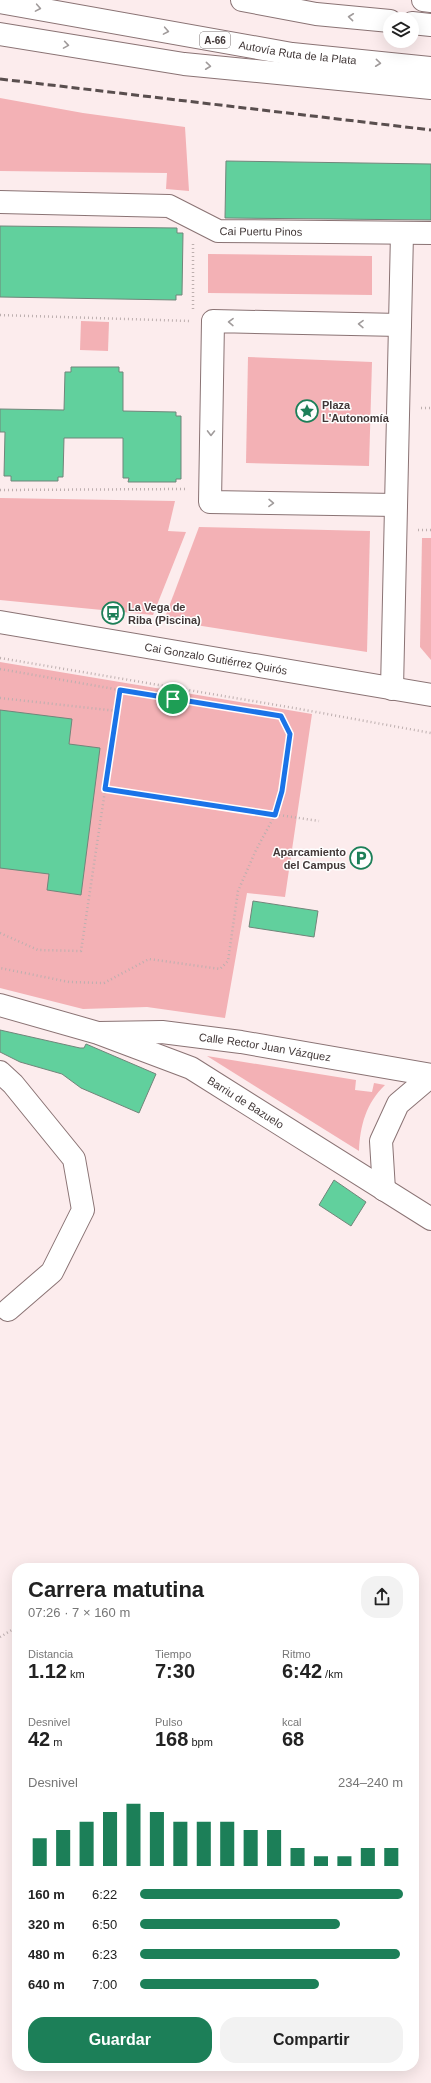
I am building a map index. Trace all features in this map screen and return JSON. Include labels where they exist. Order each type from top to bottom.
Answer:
[{"type":"main road","points":[[242,0],[316,14],[383,20]]},
{"type":"main road","points":[[423,0],[431,1]]},
{"type":"main road","name":"Autovía Ruta de la Plata","points":[[0,2],[292,54],[431,68]]},
{"type":"main road","points":[[419,24],[431,25]]},
{"type":"main road","points":[[0,34],[184,64],[431,88]]},
{"type":"main road","name":"Cai Puertu Pinos","points":[[0,202],[169,206],[193,220],[218,230],[431,234]]},
{"type":"main road","points":[[392,689],[402,233]]},
{"type":"main road","points":[[396,505],[210,502],[203,321],[400,325]]},
{"type":"main road","name":"Cai Gonzalo Gutiérrez Quirós","points":[[0,622],[431,695]]},
{"type":"main road","points":[[0,1005],[98,1034]]},
{"type":"main road","name":"Calle Rector Juan Vázquez","points":[[98,1034],[162,1032],[233,1041],[431,1076]]},
{"type":"main road","name":"Barriu de Bazuelo","points":[[98,1034],[191,1068],[431,1219]]},
{"type":"main road","points":[[0,1072],[13,1084],[74,1159],[83,1210],[52,1272],[8,1310]]},
{"type":"main road","points":[[384,1190],[382,1141],[398,1104],[431,1076]]},
{"type":"path","points":[[0,315],[203,321],[193,220]]},
{"type":"path","points":[[0,490],[210,489]]},
{"type":"path","points":[[0,658],[431,733]]},
{"type":"path","points":[[0,669],[281,716],[290,734],[282,791],[275,815],[256,850],[238,891],[228,961],[220,969],[148,959],[104,983],[69,982],[0,968]]},
{"type":"path","points":[[0,933],[38,950],[81,950],[120,690]]},
{"type":"path","points":[[0,698],[116,711]]},
{"type":"path","points":[[105,789],[319,821]]},
{"type":"path","points":[[0,1637],[12,1630]]},
{"type":"shaded area","points":[[0,98],[83,113],[185,127],[189,191],[166,189],[167,173],[0,171]]},
{"type":"shaded area","points":[[208,254],[372,256],[372,295],[208,293]]},
{"type":"shaded area","points":[[81,321],[109,322],[108,351],[80,350]]},
{"type":"shaded area","points":[[248,357],[372,362],[369,466],[246,463]]},
{"type":"shaded area","points":[[0,498],[175,501],[168,531],[186,532],[153,615],[0,600]]},
{"type":"shaded area","points":[[199,527],[370,531],[367,652],[164,620]]},
{"type":"shaded area","points":[[422,538],[431,538],[431,660],[420,647]]},
{"type":"shaded area","points":[[0,662],[312,714],[285,897],[247,893],[225,1018],[147,1007],[83,1009],[0,988]]},
{"type":"shaded area","points":[[207,1056],[356,1080],[355,1090],[372,1092],[374,1083],[385,1085],[373,1099],[365,1115],[359,1151]]},
{"type":"building","points":[[226,161],[431,164],[431,220],[225,218]]},
{"type":"building","points":[[0,226],[177,228],[177,233],[183,233],[182,295],[176,295],[176,300],[0,297]]},
{"type":"building","points":[[71,367],[119,367],[119,372],[123,372],[123,411],[176,412],[176,416],[181,416],[181,479],[176,479],[176,482],[128,482],[129,478],[123,478],[123,438],[64,438],[63,477],[58,477],[58,481],[11,481],[11,476],[4,476],[5,432],[0,432],[0,409],[64,410],[65,372],[71,372]]},
{"type":"building","points":[[0,710],[72,719],[69,744],[100,748],[81,895],[47,890],[49,874],[0,868]]},
{"type":"building","points":[[253,901],[318,911],[314,937],[249,927]]},
{"type":"building","points":[[0,1030],[80,1048],[84,1048],[86,1044],[156,1074],[139,1113],[81,1088],[62,1074],[20,1062],[0,1052]]},
{"type":"building","points":[[334,1180],[366,1202],[351,1226],[319,1205]]},
{"type":"railway","points":[[0,79],[431,130]]},
{"type":"place","name":"Plaza L'Autonomía","points":[[307,411]]},
{"type":"place","name":"La Vega de Riba (Piscina)","points":[[113,613]]},
{"type":"place","name":"Aparcamiento del Campus","points":[[361,858]]},
{"type":"route","points":[[120,690],[173,699],[281,716],[290,734],[282,791],[275,815],[105,789],[120,690]]}]
